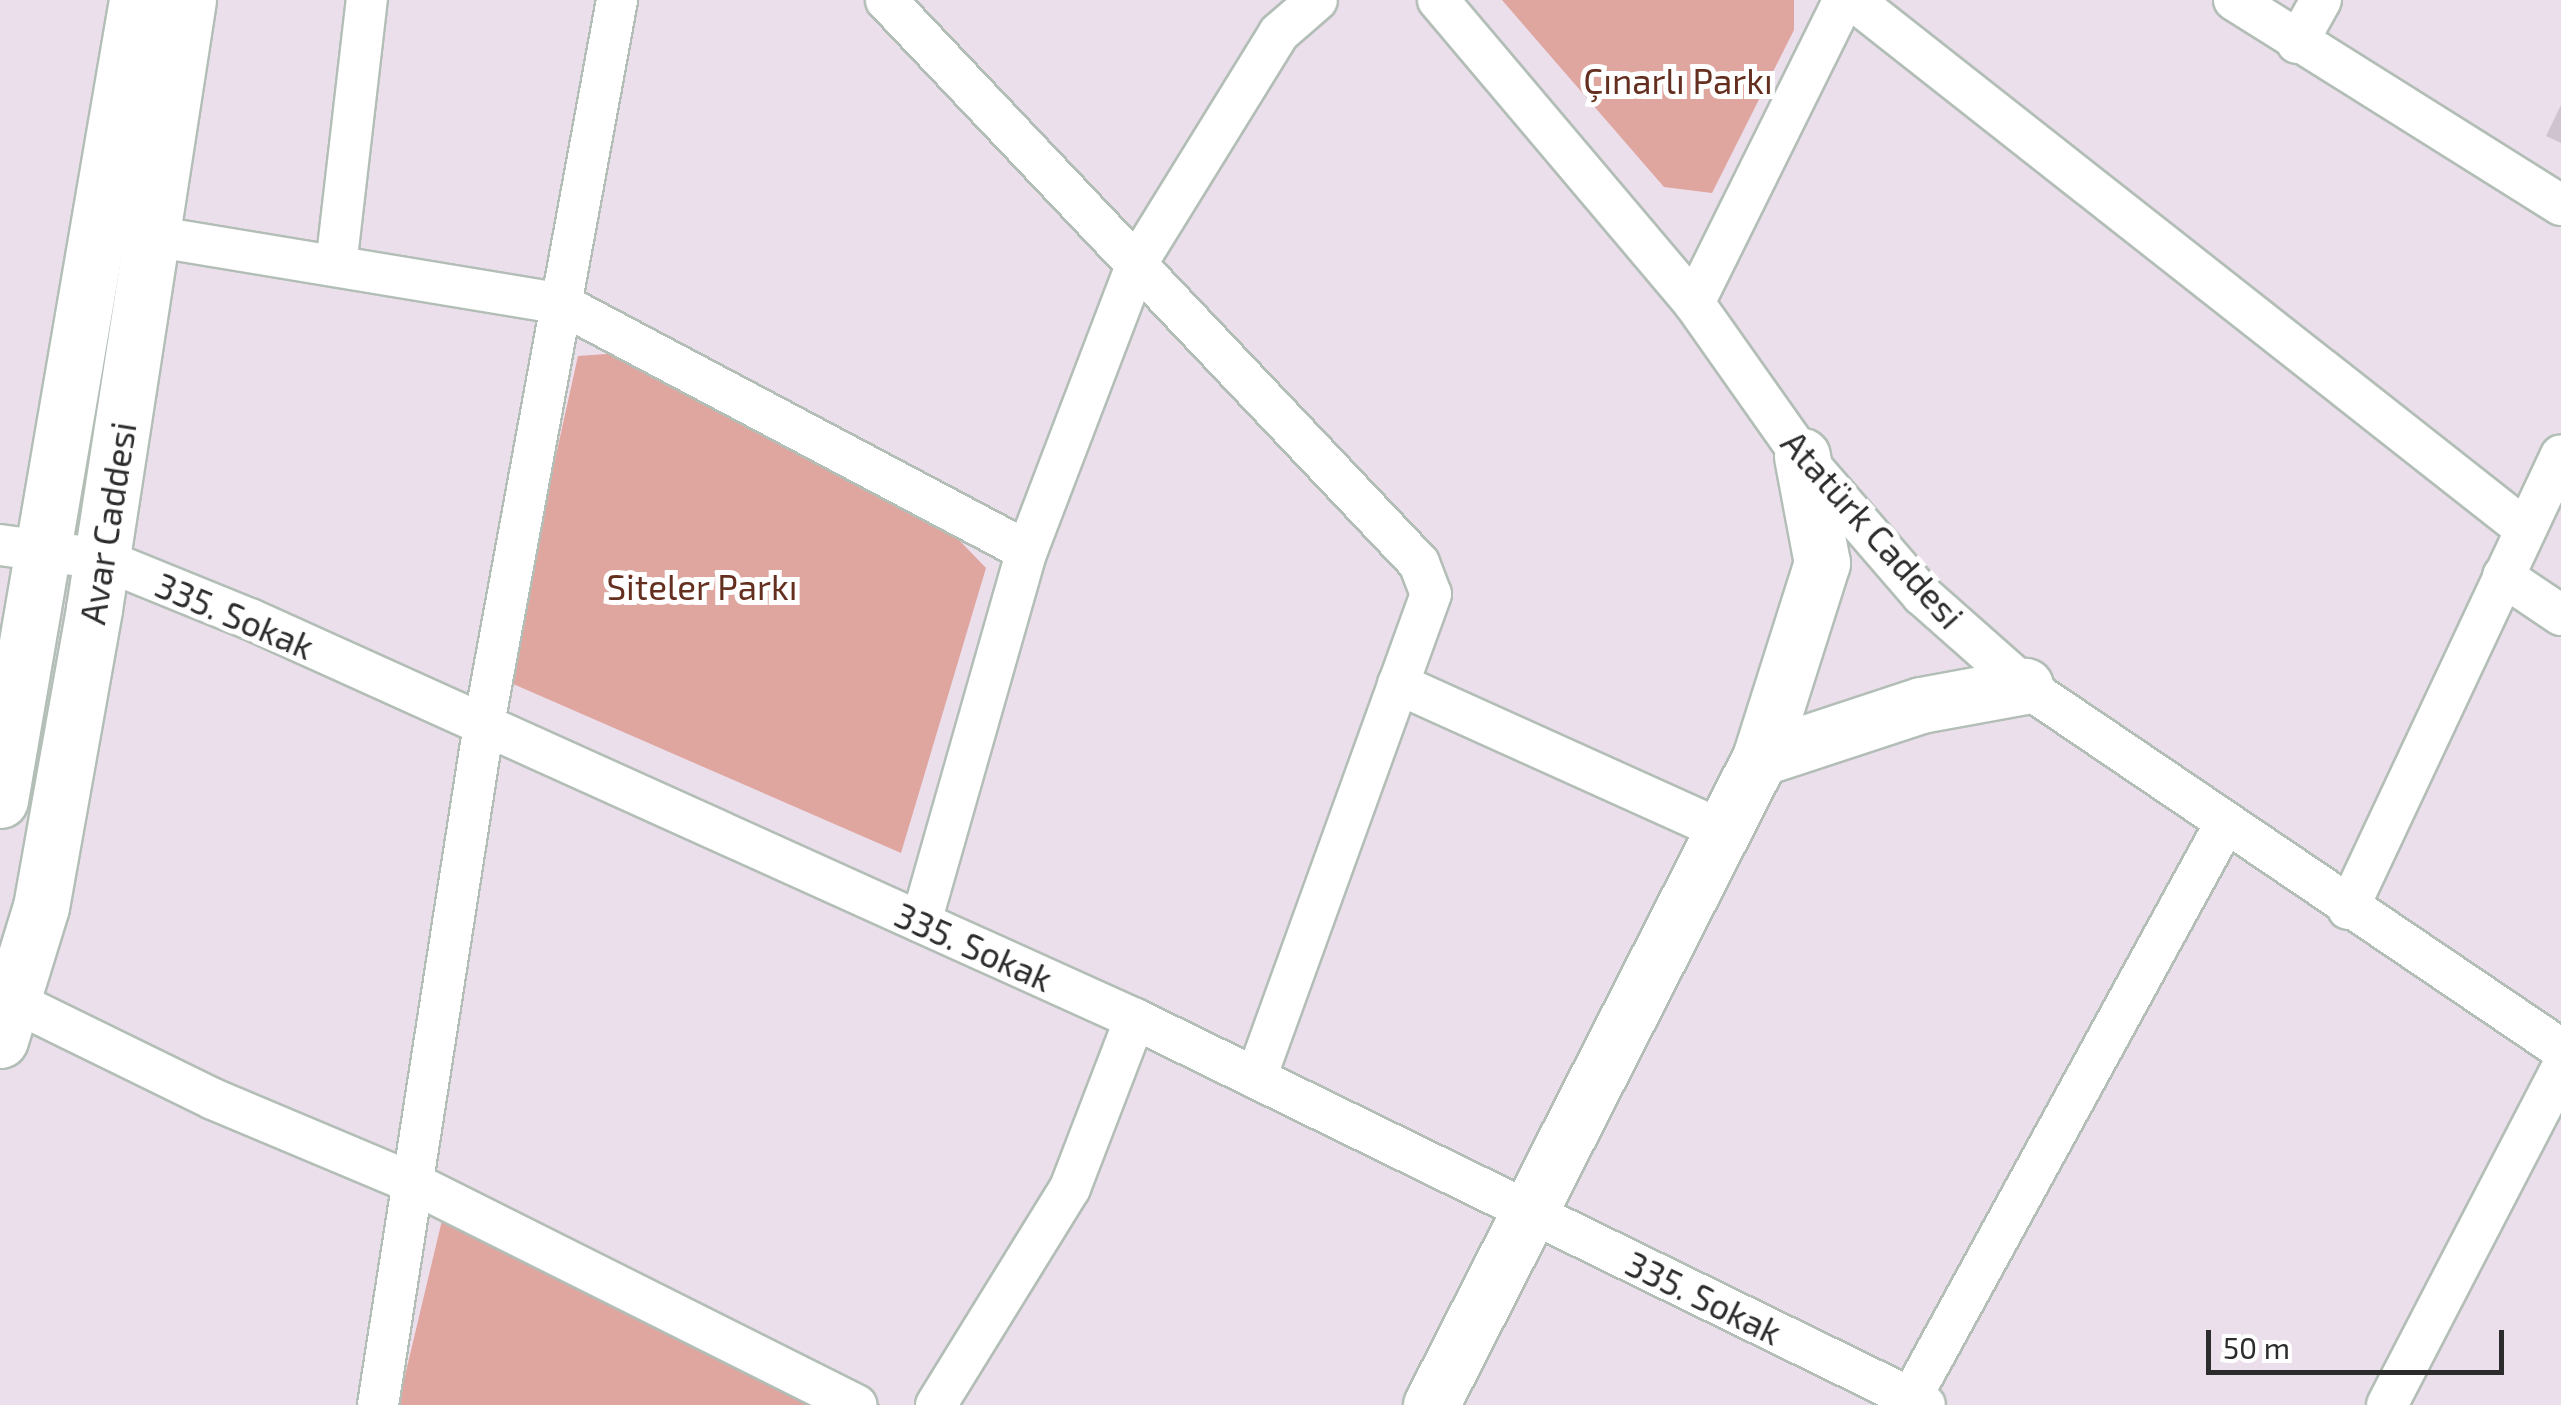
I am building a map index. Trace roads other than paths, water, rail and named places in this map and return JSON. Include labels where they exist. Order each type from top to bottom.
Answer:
[{"type":"main road","name":"Avar Caddesi","points":[[0,800],[22,548],[138,0]]},
{"type":"main road","name":"Avar Caddesi","points":[[8,1021],[40,908],[102,560],[188,0]]},
{"type":"main road","points":[[1431,1405],[1532,1213],[1760,758],[1822,564],[1802,456]]},
{"type":"main road","points":[[1760,758],[1921,705],[2025,686]]},
{"type":"street","points":[[336,266],[367,0]]},
{"type":"street","points":[[378,1405],[484,724],[616,0]]},
{"type":"street","points":[[886,0],[1419,563],[1431,594],[1256,1078]]},
{"type":"street","points":[[921,922],[1027,551],[1137,263],[1279,32],[1316,0]]},
{"type":"street","name":"Atatürk Caddesi","points":[[1438,0],[1694,303],[1802,456],[1922,595],[2025,686],[2348,909],[2561,1048]]},
{"type":"street","points":[[1694,303],[1844,0]]},
{"type":"street","points":[[1853,0],[2526,529]]},
{"type":"street","points":[[2234,0],[2561,205]]},
{"type":"street","points":[[2297,43],[2321,0]]},
{"type":"street","points":[[152,236],[561,304],[1027,551]]},
{"type":"street","points":[[2348,909],[2561,454]]},
{"type":"street","name":"335. Sokak","points":[[22,548],[102,560],[484,724],[1135,1019],[1914,1402]]},
{"type":"street","points":[[2503,576],[2561,615]]},
{"type":"street","points":[[1398,684],[1724,831]]},
{"type":"street","points":[[1914,1402],[2225,824]]},
{"type":"street","points":[[936,1405],[1070,1188],[1135,1019]]},
{"type":"street","points":[[8,1021],[213,1098],[412,1183],[856,1405]]},
{"type":"street","points":[[2387,1405],[2561,1069]]},
{"type":"park label","name":"Çınarlı Parkı","points":[[1678,80]]},
{"type":"park label","name":"Siteler Parkı","points":[[702,586]]}]
